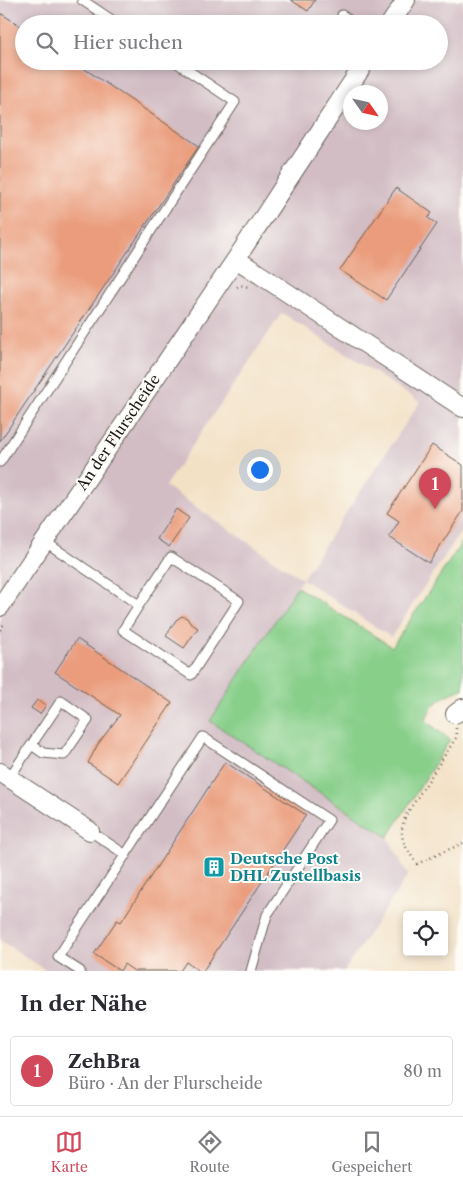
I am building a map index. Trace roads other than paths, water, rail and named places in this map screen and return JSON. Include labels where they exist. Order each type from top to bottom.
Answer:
[{"type":"street","points":[[396,15],[406,0]]},
{"type":"street","name":"An der Flurscheide","points":[[3,614],[44,541],[236,259],[360,70]]},
{"type":"street","points":[[236,259],[463,408]]},
{"type":"street","points":[[4,775],[90,831]]},
{"type":"lane","points":[[82,0],[104,15]]},
{"type":"lane","points":[[0,462],[235,102],[187,70]]},
{"type":"lane","points":[[44,541],[139,605]]},
{"type":"lane","points":[[171,557],[239,601],[191,675],[123,630],[139,605],[171,557]]},
{"type":"lane","points":[[4,775],[32,744],[61,701],[88,720],[64,755],[43,752],[32,744]]},
{"type":"lane","points":[[80,971],[58,957],[203,737],[329,820],[267,914],[251,971]]},
{"type":"lane","points":[[90,831],[126,855]]},
{"type":"place","name":"ZehBra","points":[[435,509]]},
{"type":"place","name":"Deutsche Post DHL Zustellbasis","points":[[214,867]]}]
